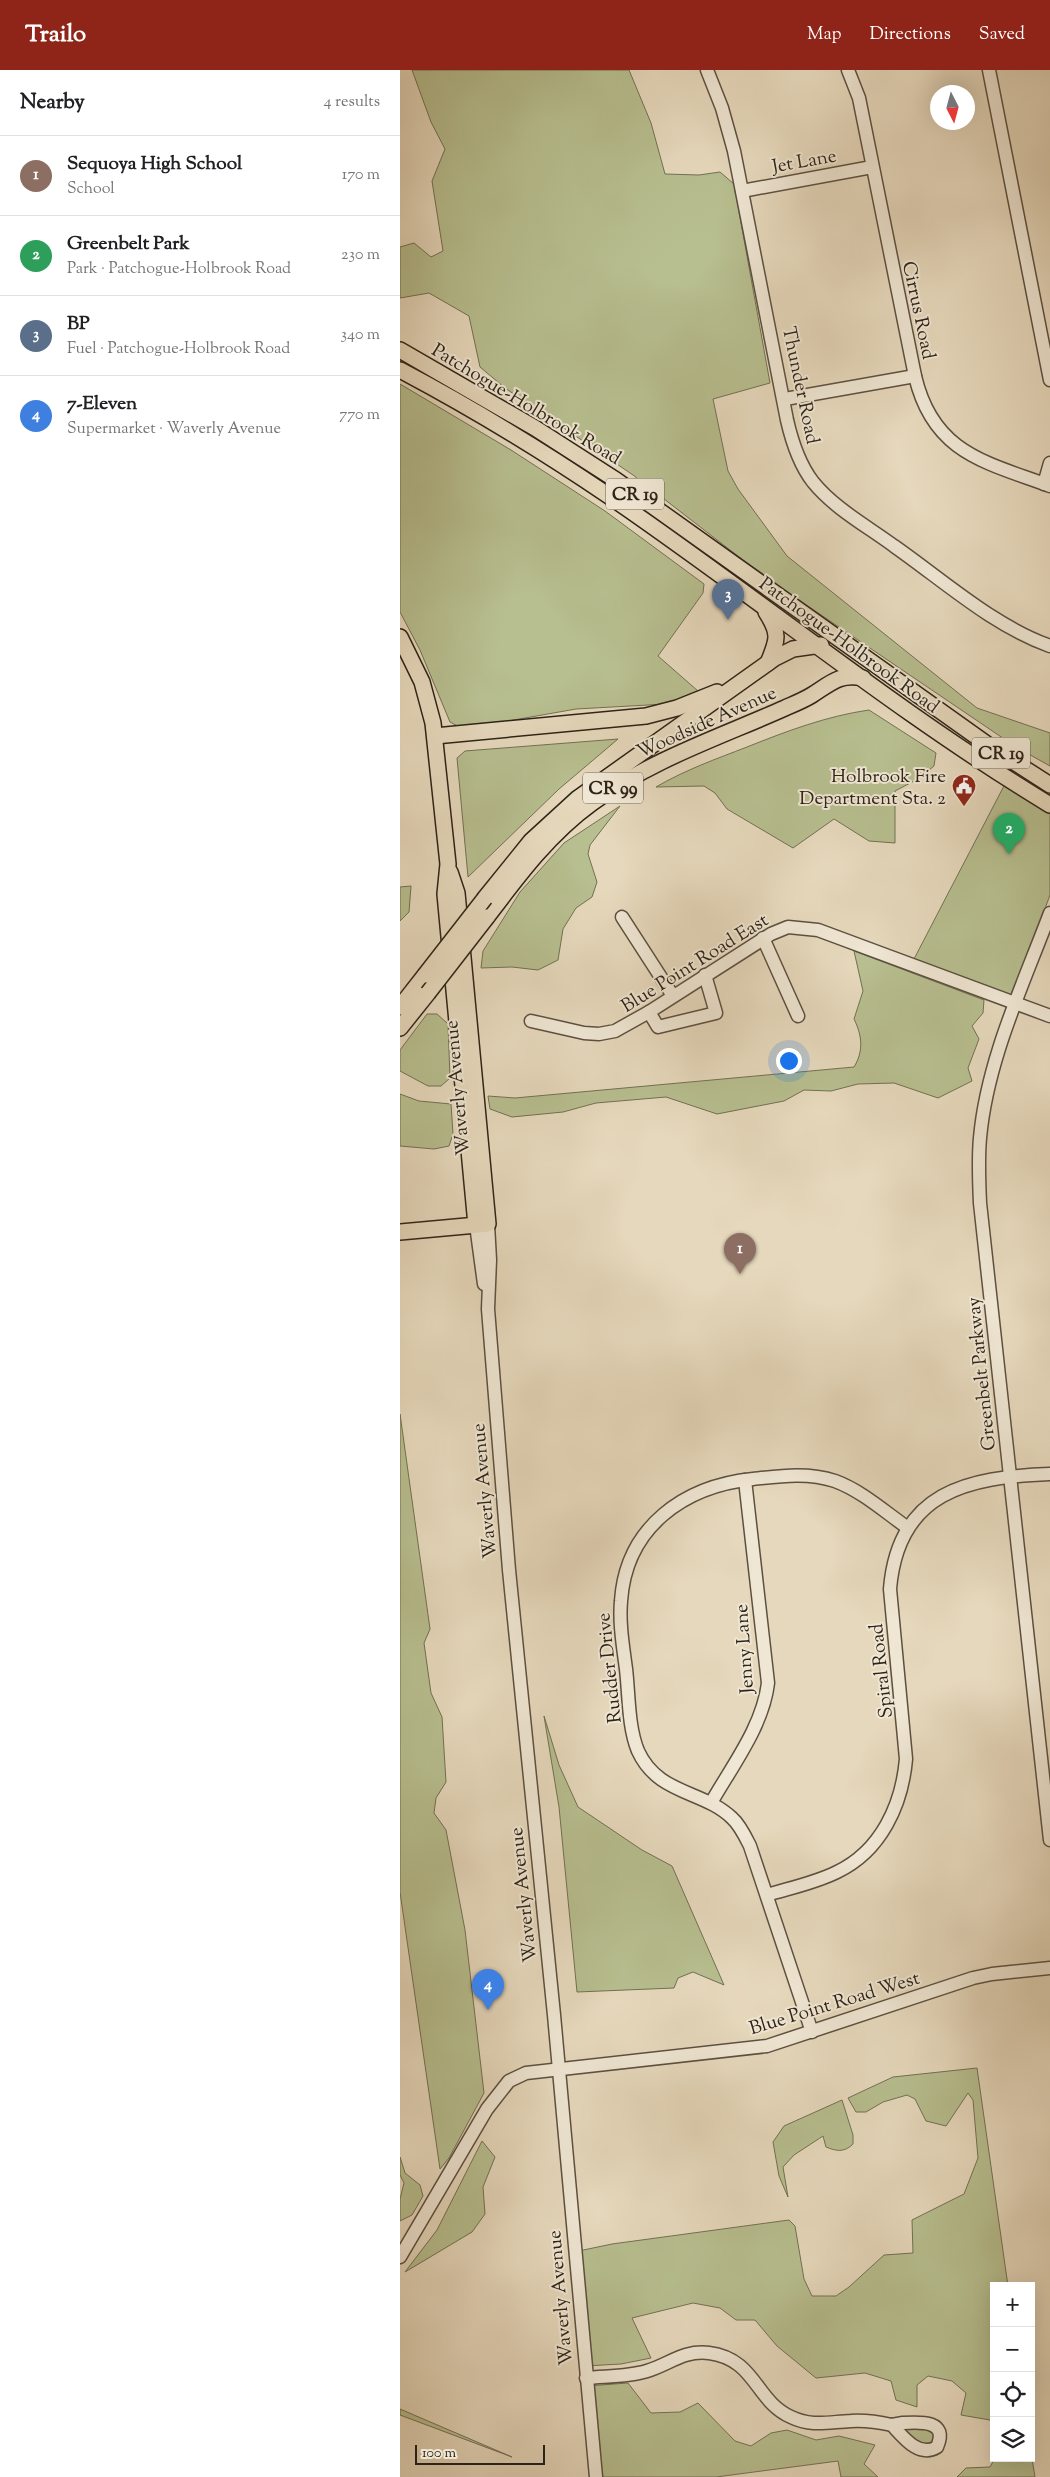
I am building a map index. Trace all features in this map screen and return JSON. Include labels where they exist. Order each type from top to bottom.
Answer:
[{"type":"main road","name":"Patchogue-Holbrook Road","points":[[400,350],[494,403],[600,469],[860,652],[991,747],[1050,785]]},
{"type":"main road","name":"Patchogue-Holbrook Road","points":[[400,370],[530,444],[626,508],[978,760],[1050,805]]},
{"type":"main road","points":[[762,606],[776,629],[777,636],[768,663]]},
{"type":"main road","name":"Waverly Avenue","points":[[400,637],[422,682],[435,736],[448,864],[445,894],[482,1225]]},
{"type":"main road","name":"CR 99","points":[[817,645],[860,652]]},
{"type":"main road","name":"Woodside Avenue","points":[[400,1007],[531,841],[578,798],[768,663],[793,649],[817,645]]},
{"type":"main road","name":"Woodside Avenue","points":[[400,1028],[544,846],[590,804],[617,786],[673,756],[802,700],[834,679],[845,676],[863,678]]},
{"type":"main road","points":[[435,736],[646,716],[692,703],[750,677]]},
{"type":"main road","points":[[400,1232],[482,1225]]},
{"type":"street","name":"Thunder Road","points":[[707,70],[722,108],[742,191],[785,399],[787,420],[796,452],[813,482],[828,499],[1005,625],[1029,638],[1050,646]]},
{"type":"street","name":"Cirrus Road","points":[[848,70],[859,98],[915,376],[926,410],[936,426],[958,448],[974,458],[1047,485]]},
{"type":"street","points":[[989,70],[1050,380]]},
{"type":"street","name":"Jet Lane","points":[[742,191],[872,167]]},
{"type":"street","points":[[785,399],[915,376]]},
{"type":"street","points":[[1047,485],[1050,463]]},
{"type":"street","name":"Greenbelt Parkway","points":[[1050,913],[1016,1004],[987,1094],[980,1137],[979,1170],[980,1203],[1050,1840]]},
{"type":"street","points":[[622,918],[673,996]]},
{"type":"street","name":"Blue Point Road East","points":[[531,1021],[584,1034],[615,1031],[649,1012],[763,938],[788,928],[818,930],[1016,1004]]},
{"type":"street","points":[[763,938],[798,1016]]},
{"type":"street","points":[[649,1012],[658,1027],[716,1013],[705,975]]},
{"type":"street","points":[[1016,1004],[1050,1016]]},
{"type":"street","name":"Waverly Avenue","points":[[482,1225],[480,1262],[488,1308],[512,1602],[559,2070],[596,2477]]},
{"type":"street","name":"Spiral Road","points":[[767,1895],[838,1872],[861,1856],[877,1840],[896,1808],[904,1782],[906,1759],[890,1589],[891,1572],[898,1548],[908,1528],[921,1512],[948,1491],[979,1482],[1050,1474]]},
{"type":"street","name":"Rudder Drive","points":[[812,2032],[767,1895],[750,1846],[742,1830],[731,1817],[711,1803],[674,1788],[660,1778],[638,1751],[620,1622],[624,1582],[632,1556],[644,1535],[665,1513],[682,1499],[699,1491],[745,1480],[805,1475],[822,1477],[837,1482],[860,1494],[908,1528]]},
{"type":"street","name":"Jenny Lane","points":[[711,1803],[760,1717],[766,1700],[768,1683],[745,1480]]},
{"type":"street","name":"Blue Point Road West","points":[[414,2233],[487,2109],[509,2081],[526,2073],[767,2046],[973,1978],[992,1974],[1050,1968]]},
{"type":"street","points":[[400,2236],[414,2233]]},
{"type":"street","points":[[400,2257],[414,2233]]},
{"type":"street","points":[[586,2378],[639,2373],[674,2357],[710,2353],[733,2361],[744,2368],[780,2411],[797,2420],[817,2424],[861,2420],[892,2425]]},
{"type":"green space","points":[[412,70],[629,70],[651,123],[665,174],[699,175],[720,172],[734,184],[770,383],[713,399],[728,471],[738,489],[787,556],[977,708],[1050,733],[1050,766],[1016,747],[765,577],[633,475],[505,388],[480,367],[469,316],[429,293],[400,298],[400,247],[414,243],[431,257],[443,251],[432,181],[445,149],[431,122]]},
{"type":"green space","points":[[400,384],[511,450],[605,511],[704,584],[703,593],[658,656],[698,691],[666,704],[576,709],[463,729],[450,722],[420,650],[400,612]]},
{"type":"green space","points":[[869,710],[936,753],[934,766],[918,779],[895,791],[895,843],[869,841],[834,819],[793,848],[727,809],[715,793],[704,786],[656,787],[701,765],[792,730],[822,720]]},
{"type":"green space","points":[[618,739],[559,789],[468,877],[457,758],[465,751]]},
{"type":"green space","points":[[1006,782],[1050,813],[1050,895],[1012,998],[914,959]]},
{"type":"green space","points":[[620,806],[590,845],[588,854],[597,882],[592,897],[576,908],[563,929],[558,960],[538,970],[512,967],[481,968],[483,951],[520,892],[564,843]]},
{"type":"green space","points":[[411,886],[409,912],[400,921],[400,887]]},
{"type":"green space","points":[[854,951],[984,1000],[983,1013],[972,1026],[979,1039],[968,1068],[972,1081],[938,1098],[894,1083],[858,1084],[831,1091],[804,1090],[784,1101],[717,1114],[666,1097],[596,1103],[563,1112],[512,1117],[490,1109],[488,1096],[515,1098],[854,1067],[861,1049],[861,1043],[854,1019],[863,991]]},
{"type":"green space","points":[[427,1014],[437,1014],[448,1024],[450,1078],[441,1086],[428,1086],[400,1071],[400,1050]]},
{"type":"green space","points":[[400,1094],[419,1101],[451,1104],[453,1134],[449,1146],[434,1149],[400,1146]]},
{"type":"green space","points":[[400,1414],[430,1629],[424,1643],[431,1693],[442,1717],[446,1782],[436,1798],[434,1813],[446,1830],[465,1930],[484,2093],[449,2158],[440,2169],[400,1892]]},
{"type":"green space","points":[[544,1716],[559,1765],[578,1807],[642,1850],[672,1866],[724,1985],[693,1972],[678,1978],[674,1988],[577,1992],[559,1807]]},
{"type":"green space","points":[[977,2068],[1007,2282],[990,2282],[990,2420],[961,2415],[966,2393],[952,2381],[928,2376],[917,2385],[917,2407],[896,2400],[891,2381],[865,2373],[816,2378],[777,2346],[755,2320],[736,2320],[720,2308],[693,2303],[632,2318],[651,2358],[621,2364],[585,2366],[574,2252],[612,2244],[789,2220],[795,2226],[804,2279],[812,2296],[836,2296],[849,2287],[884,2255],[913,2253],[912,2220],[964,2194],[978,2158],[973,2100],[968,2093],[946,2126],[926,2121],[915,2099],[907,2095],[883,2102],[866,2112],[856,2112],[848,2098],[893,2077]]},
{"type":"green space","points":[[842,2100],[853,2135],[853,2144],[843,2150],[833,2149],[826,2147],[823,2136],[794,2155],[783,2167],[788,2197],[779,2176],[773,2142],[784,2126]]},
{"type":"green space","points":[[482,2141],[495,2157],[483,2187],[485,2214],[472,2232],[405,2272],[437,2230]]},
{"type":"green space","points":[[400,2157],[405,2173],[420,2185],[423,2196],[412,2215],[400,2221],[400,2199],[404,2183],[400,2175]]},
{"type":"green space","points":[[628,2383],[651,2413],[680,2412],[698,2403],[735,2441],[751,2446],[771,2433],[787,2430],[816,2440],[839,2436],[875,2445],[864,2464],[878,2477],[841,2477],[838,2461],[716,2477],[596,2477],[587,2386]]},
{"type":"green space","points":[[400,2409],[512,2457],[400,2415]]},
{"type":"green space","points":[[903,2423],[938,2429],[931,2450],[903,2438]]},
{"type":"green space","points":[[993,2462],[1032,2462],[1035,2477],[957,2477],[966,2468],[990,2467]]},
{"type":"place","name":"BP","points":[[728,620]]},
{"type":"place","name":"Holbrook Fire Department Sta. 2","points":[[964,807]]},
{"type":"place","name":"Greenbelt Park","points":[[1009,854]]},
{"type":"place","name":"Sequoya High School","points":[[740,1274]]},
{"type":"place","name":"7-Eleven","points":[[488,2010]]}]
